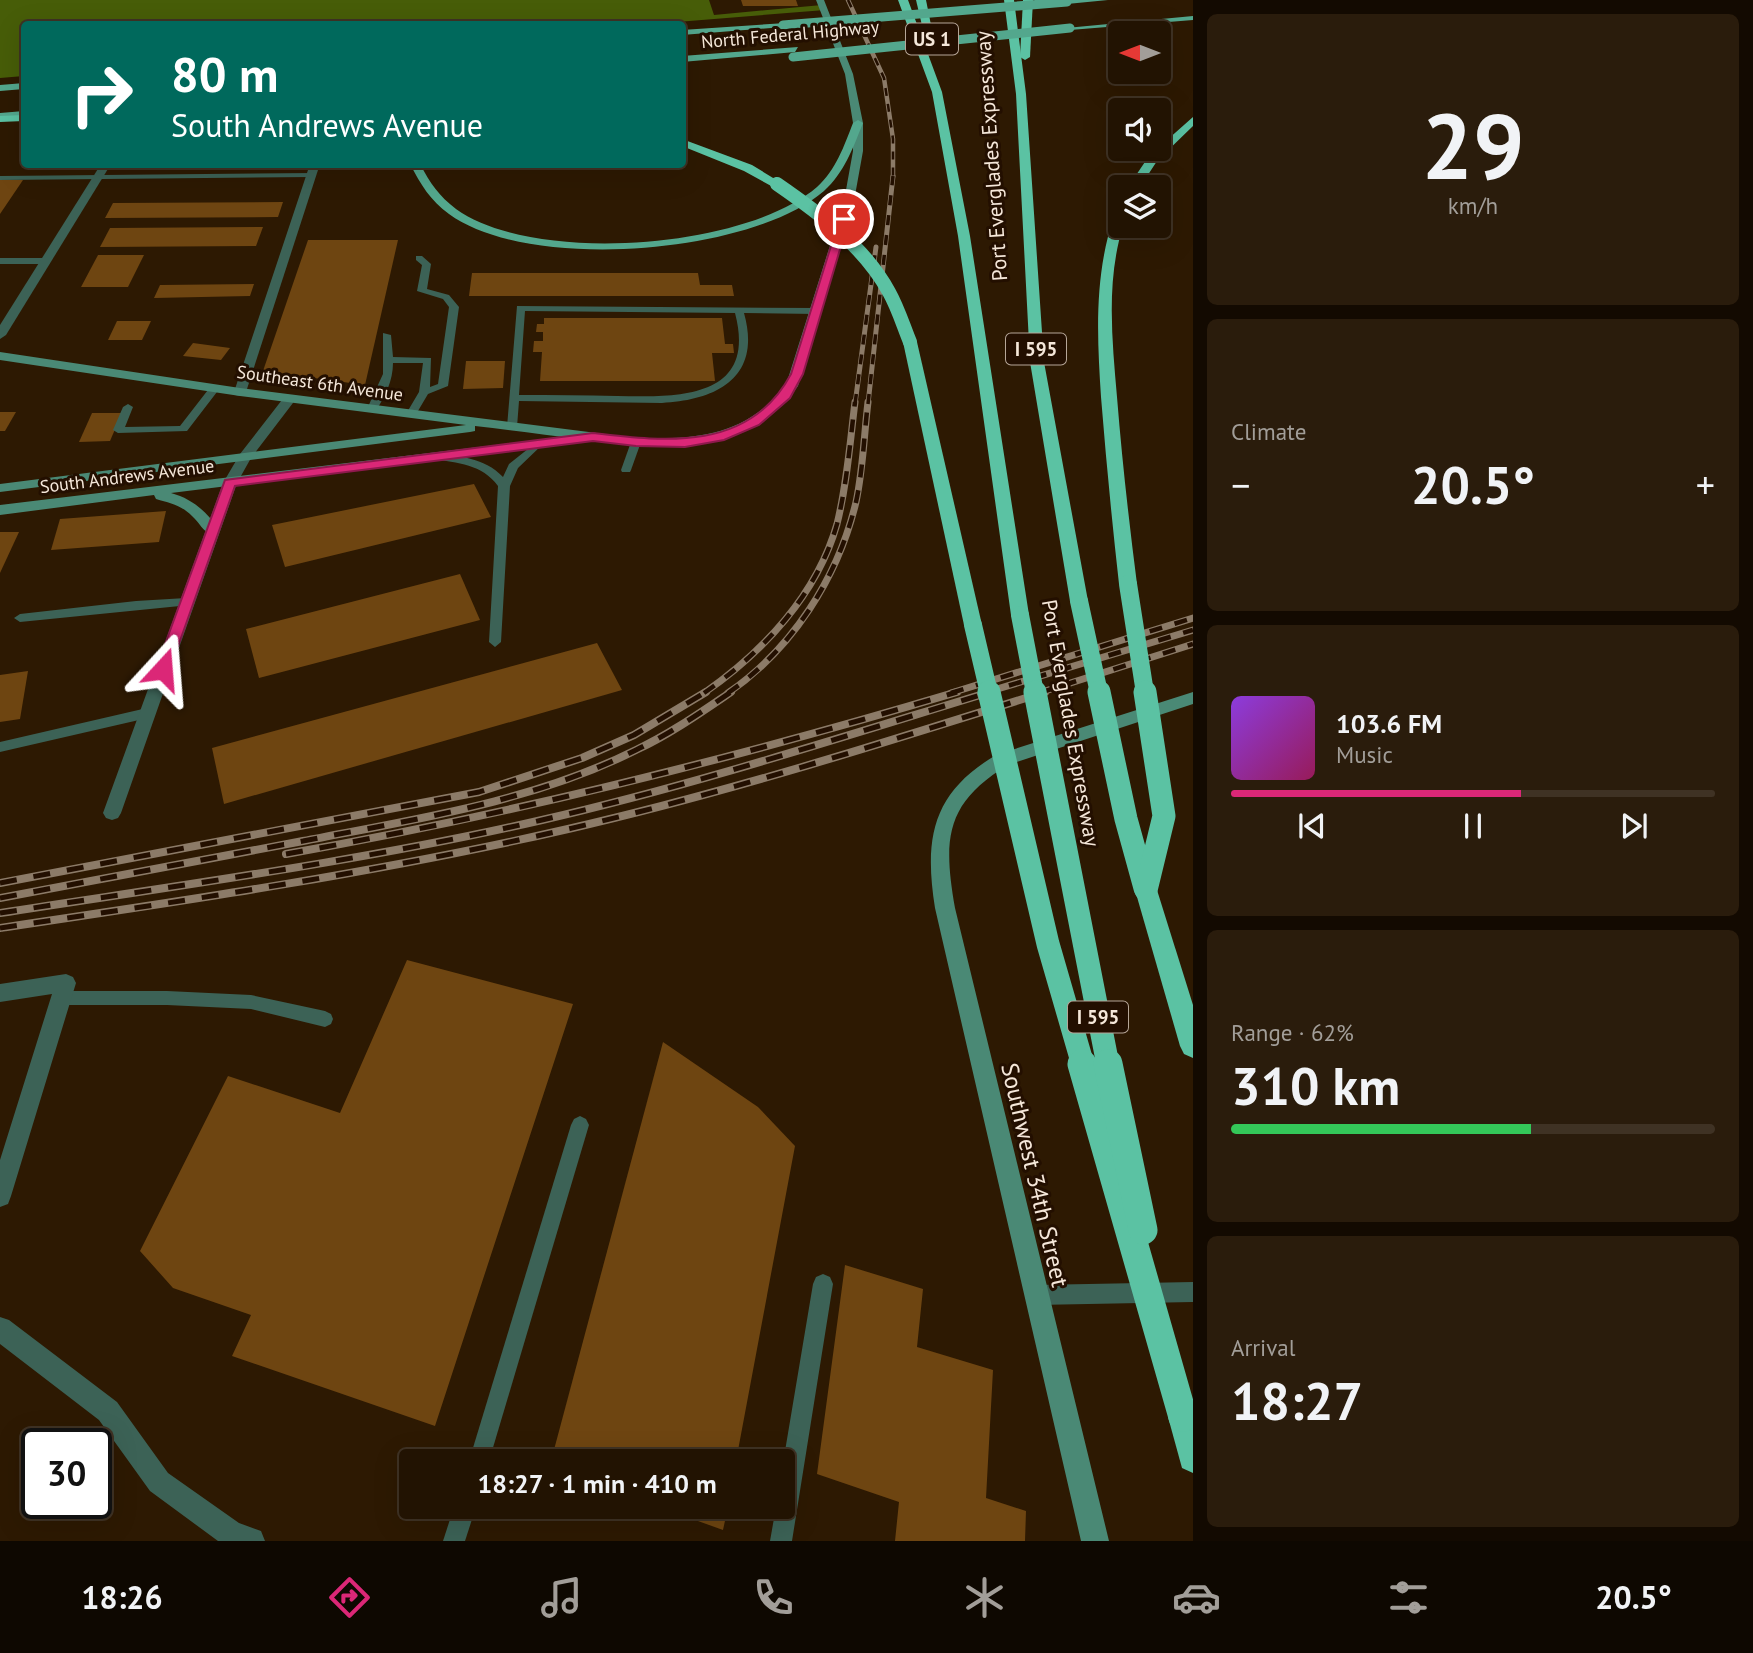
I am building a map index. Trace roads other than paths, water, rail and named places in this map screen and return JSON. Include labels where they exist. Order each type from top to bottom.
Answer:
[{"type":"highway","name":"Port Everglades Expressway","points":[[903,0],[937,92],[964,236],[1020,615],[1080,930],[1193,1457]]},
{"type":"highway","points":[[921,0],[933,48],[937,92]]},
{"type":"highway","name":"Port Everglades Expressway","points":[[1009,0],[1021,94],[1030,285],[1037,362],[1054,470],[1126,819],[1193,1046]]},
{"type":"highway","points":[[1021,94],[1028,0]]},
{"type":"highway","points":[[0,117],[21,116]]},
{"type":"highway","points":[[1142,175],[1153,159],[1193,120]]},
{"type":"highway","points":[[686,144],[748,168],[777,184],[848,240],[887,288],[910,342],[1048,944],[1183,1417]]},
{"type":"highway","points":[[1114,238],[1107,260],[1104,324],[1112,446],[1128,584],[1164,816],[1146,890]]},
{"type":"main road","name":"North Federal Highway","points":[[686,33],[1104,0]]},
{"type":"main road","points":[[686,67],[794,53],[1193,18]]},
{"type":"main road","name":"North Federal Highway","points":[[686,59],[794,53]]},
{"type":"main road","points":[[0,88],[21,86]]},
{"type":"main road","points":[[417,168],[422,182],[443,204],[467,220],[490,230],[540,241],[578,245],[669,243],[743,228],[806,200],[828,182],[842,164],[858,123]]},
{"type":"street","name":"Southeast 6th Avenue","points":[[0,356],[240,392],[636,442],[668,444],[703,441],[754,423],[776,406],[792,386],[853,186],[858,123],[849,75],[820,0]]},
{"type":"street","points":[[0,335],[103,170]]},
{"type":"street","points":[[240,392],[312,172]]},
{"type":"street","points":[[112,813],[230,483],[290,398]]},
{"type":"street","name":"South Andrews Avenue","points":[[0,488],[494,425]]},
{"type":"street","name":"South Andrews Avenue","points":[[0,510],[593,437]]},
{"type":"street","points":[[134,494],[182,501],[202,517],[212,530]]},
{"type":"street","name":"Southwest 34th Street","points":[[1095,1541],[940,882],[939,838],[944,820],[961,790],[986,769],[1002,760],[1193,698]]},
{"type":"street","points":[[0,993],[63,990],[0,1196]]},
{"type":"street","points":[[0,1329],[108,1410],[159,1482],[231,1534],[251,1541]]},
{"type":"lane","points":[[0,168],[312,172]]},
{"type":"lane","points":[[0,177],[103,170]]},
{"type":"lane","points":[[419,258],[427,264],[422,291],[446,297],[454,307],[443,386],[424,392]]},
{"type":"lane","points":[[0,261],[47,261]]},
{"type":"lane","points":[[512,428],[520,309],[817,311]]},
{"type":"lane","points":[[514,398],[661,400],[709,392],[727,380],[739,362],[745,327],[739,311]]},
{"type":"lane","points":[[372,409],[388,382],[390,360],[386,335]]},
{"type":"lane","points":[[390,360],[428,359],[424,392],[411,414]]},
{"type":"lane","points":[[128,407],[118,430],[183,429],[215,388]]},
{"type":"lane","points":[[626,470],[636,442]]},
{"type":"lane","points":[[495,642],[504,485],[513,466],[538,443]]},
{"type":"lane","points":[[430,456],[480,464],[496,474],[504,485]]},
{"type":"lane","points":[[20,618],[186,602]]},
{"type":"lane","points":[[0,747],[147,713]]},
{"type":"lane","points":[[63,990],[251,1002],[325,1019]]},
{"type":"lane","points":[[483,1449],[580,1125]]},
{"type":"lane","points":[[781,1541],[823,1284]]},
{"type":"lane","points":[[1035,1295],[1193,1292]]},
{"type":"lane","points":[[454,1541],[461,1519]]},
{"type":"railway","points":[[848,0],[884,78],[893,139],[893,176]]},
{"type":"railway","points":[[868,404],[893,176]]},
{"type":"railway","points":[[855,404],[876,247]]},
{"type":"railway","points":[[704,693],[767,640],[802,598],[816,575],[837,524],[855,402]]},
{"type":"railway","points":[[728,693],[751,675],[792,633],[809,610],[837,558],[856,502],[868,402]]},
{"type":"railway","points":[[951,693],[1193,618]]},
{"type":"railway","points":[[984,693],[1193,630]]},
{"type":"railway","points":[[1039,693],[1193,644]]},
{"type":"railway","points":[[0,883],[479,792],[582,758],[634,735],[706,692]]},
{"type":"railway","points":[[0,898],[388,825],[515,796],[596,768],[636,750],[673,730],[731,692]]},
{"type":"railway","points":[[286,854],[456,821],[624,783],[791,740],[957,692]]},
{"type":"railway","points":[[0,913],[340,860],[475,835],[712,776],[990,692]]},
{"type":"railway","points":[[0,928],[356,872],[568,829],[748,783],[1045,692]]}]
